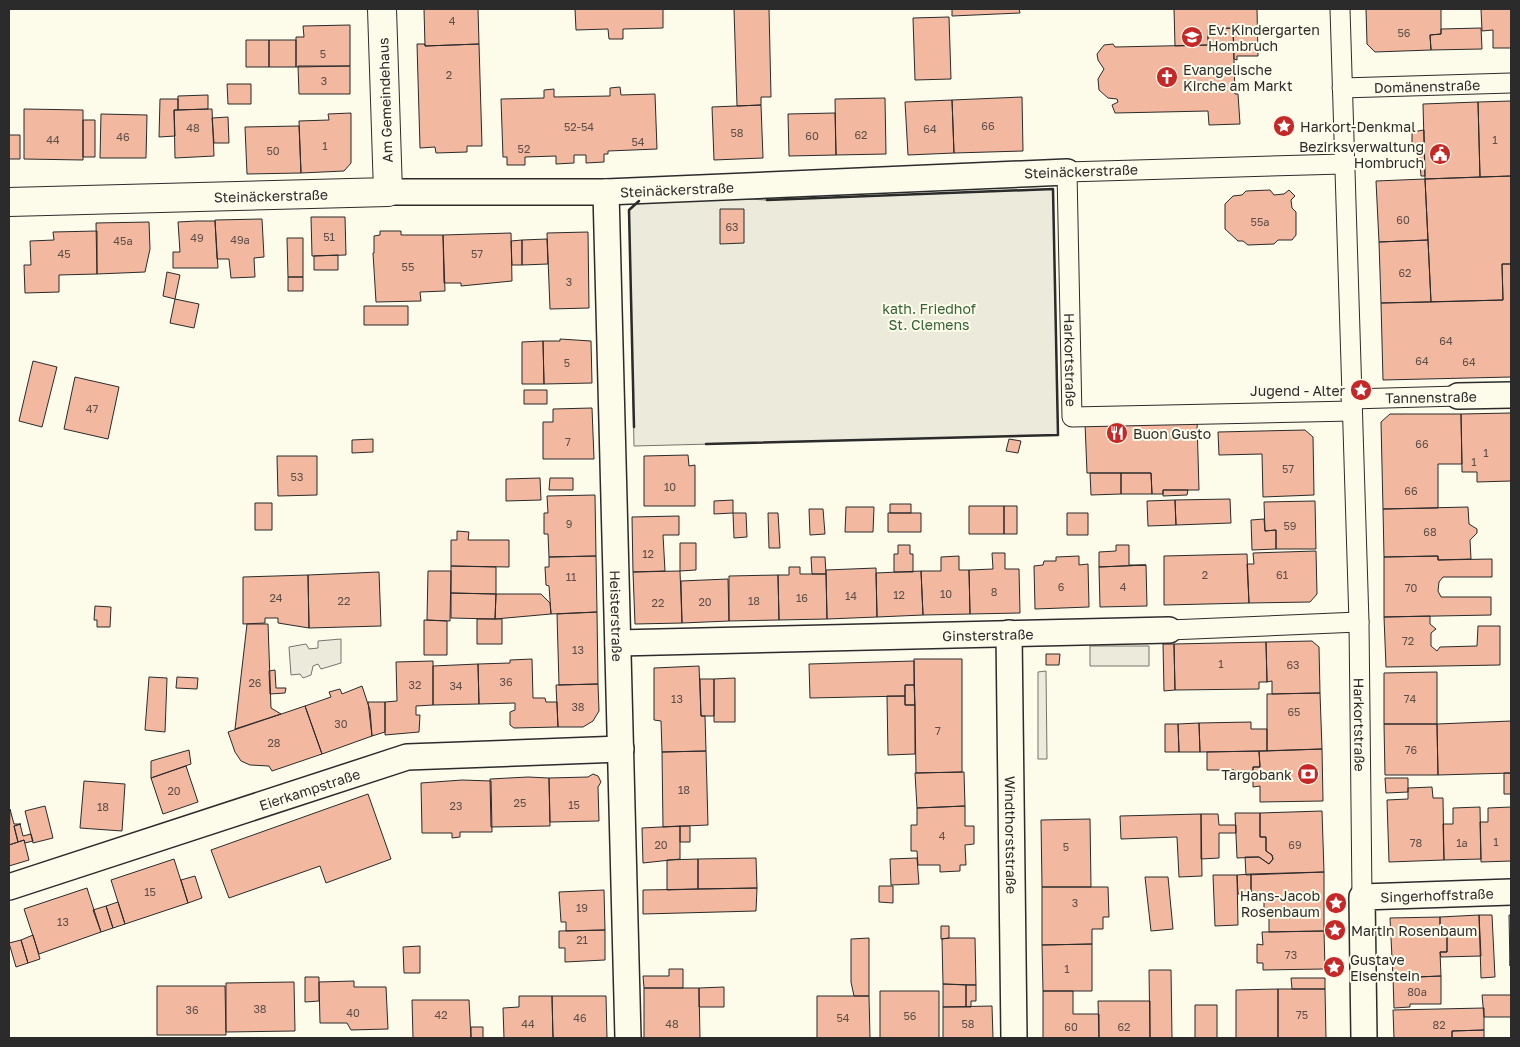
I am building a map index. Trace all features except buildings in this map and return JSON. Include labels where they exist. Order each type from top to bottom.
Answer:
[{"type":"street","name":"Am Gemeindehaus","points":[[382,9],[388,192]]},
{"type":"street","name":"Harkortstraße","points":[[1340,9],[1343,164],[1359,622],[1364,1038]]},
{"type":"street","name":"Domänenstraße","points":[[1342,88],[1511,83]]},
{"type":"street","name":"Steinäckerstraße","points":[[9,202],[388,192],[606,192],[1067,172],[1343,164]]},
{"type":"street","name":"Harkortstraße","points":[[1067,172],[1072,417],[1352,405]]},
{"type":"street","name":"Heisterstraße","points":[[606,192],[628,1038]]},
{"type":"street","name":"Tannenstraße","points":[[1352,405],[1458,396],[1511,395]]},
{"type":"street","name":"Ginsterstraße","points":[[618,643],[1169,630],[1359,622]]},
{"type":"street","name":"Windthorststraße","points":[[1009,633],[1014,1038]]},
{"type":"street","name":"Eierkampstraße","points":[[9,886],[407,757],[621,749]]},
{"type":"street","name":"Singerhoffstraße","points":[[1362,897],[1511,892]]},
{"type":"green space","name":"kath. Friedhof St. Clemens","points":[[1053,189],[1058,435],[634,446],[629,210],[634,204],[641,201],[726,198],[767,200]]},
{"type":"green space","points":[[341,639],[341,663],[321,669],[318,664],[313,666],[311,675],[303,678],[300,674],[291,675],[289,647],[306,644],[309,649],[318,648],[318,641]]},
{"type":"green space","points":[[1090,646],[1149,646],[1149,666],[1090,666]]},
{"type":"green space","points":[[1046,671],[1047,759],[1038,759],[1038,672]]},
{"type":"wall","points":[[706,444],[1058,435],[1053,189],[767,200]]},
{"type":"wall","points":[[634,427],[629,210],[639,201]]},
{"type":"place","name":"Ev. Kindergarten Hombruch","points":[[1192,37]]},
{"type":"place","name":"Evangelische Kirche am Markt","points":[[1167,77]]},
{"type":"place","name":"Harkort-Denkmal","points":[[1284,126]]},
{"type":"place","name":"Bezirksverwaltung Hombruch","points":[[1440,154]]},
{"type":"place","name":"Jugend - Alter","points":[[1361,390]]},
{"type":"place","name":"Buon Gusto","points":[[1117,433]]},
{"type":"place","name":"Targobank","points":[[1308,774]]},
{"type":"place","name":"Hans-Jacob Rosenbaum","points":[[1336,903]]},
{"type":"place","name":"Martin Rosenbaum","points":[[1335,930]]},
{"type":"place","name":"Gustave Eisenstein","points":[[1334,967]]}]
